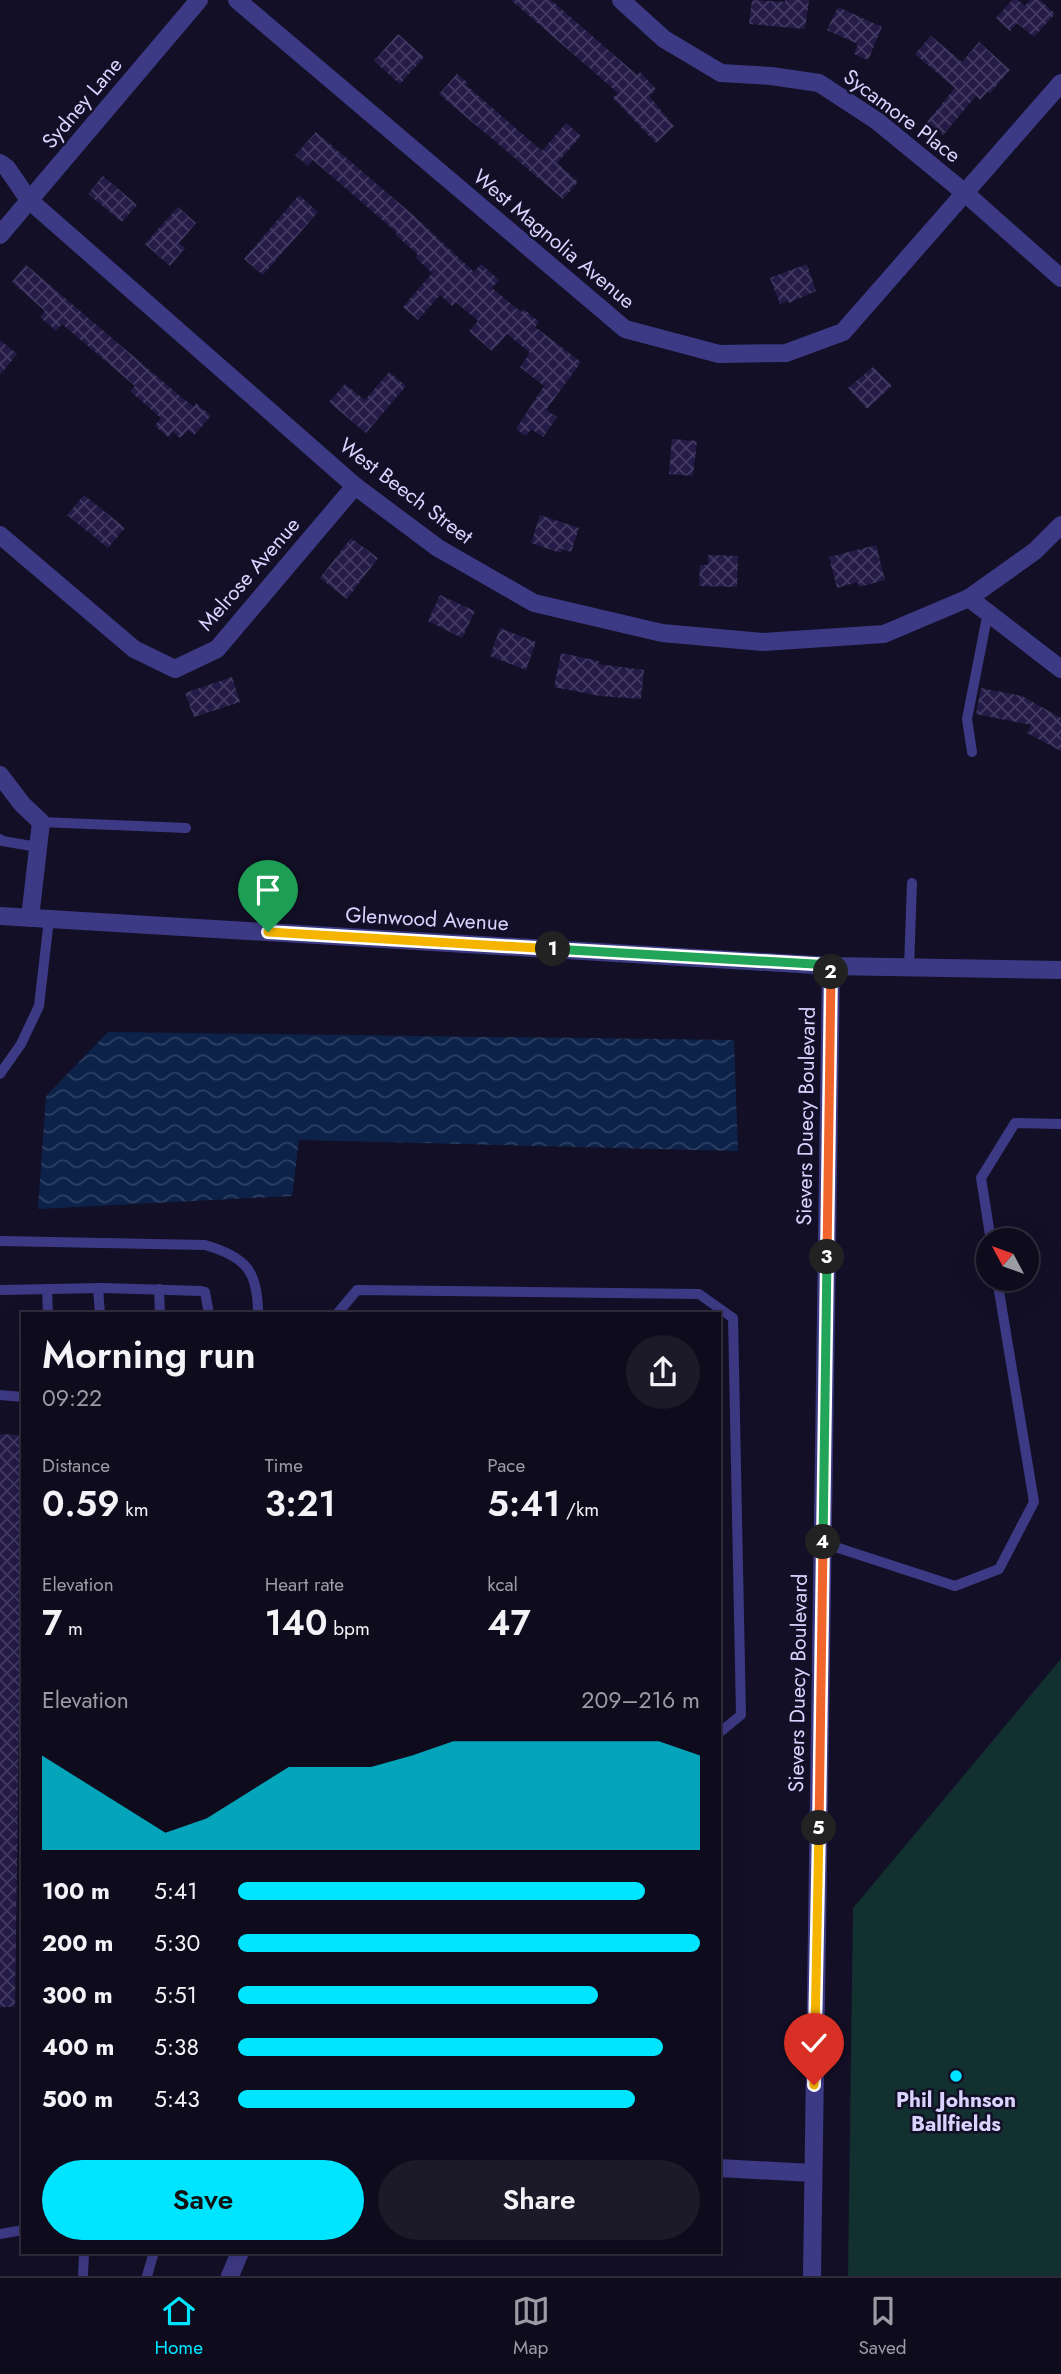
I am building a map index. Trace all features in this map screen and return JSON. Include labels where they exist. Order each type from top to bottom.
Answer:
[{"type":"street","name":"Sydney Lane","points":[[0,235],[199,0]]},
{"type":"street","name":"West Magnolia Avenue","points":[[237,0],[625,329],[719,354],[786,353],[843,332],[1061,83]]},
{"type":"street","name":"Sycamore Place","points":[[621,0],[664,38],[721,73],[819,83],[877,121],[965,193],[1061,278]]},
{"type":"street","name":"West Beech Street","points":[[0,163],[29,200],[355,486],[438,548],[534,603],[662,633],[763,642],[884,635],[969,598],[1035,551],[1061,525]]},
{"type":"street","name":"Melrose Avenue","points":[[0,535],[134,649],[176,669],[217,649],[355,486]]},
{"type":"street","points":[[969,598],[1061,669]]},
{"type":"street","points":[[0,775],[22,804],[41,822],[30,918]]},
{"type":"street","name":"Glenwood Avenue","points":[[0,916],[831,965],[1061,970]]},
{"type":"street","name":"Sievers Duecy Boulevard","points":[[812,2276],[831,965]]},
{"type":"street","points":[[721,2168],[812,2172]]},
{"type":"street","points":[[230,2276],[239,2254]]},
{"type":"lane","points":[[972,752],[967,719],[988,612]]},
{"type":"lane","points":[[41,822],[186,828]]},
{"type":"lane","points":[[0,839],[38,847]]},
{"type":"lane","points":[[909,967],[912,883]]},
{"type":"lane","points":[[0,1074],[21,1044],[39,1006],[49,919]]},
{"type":"lane","points":[[989,1228],[981,1178],[1014,1123],[1061,1124]]},
{"type":"lane","points":[[0,1241],[205,1245],[223,1250],[244,1262],[258,1289],[258,1312]]},
{"type":"lane","points":[[98,1288],[100,1312]]},
{"type":"lane","points":[[0,1290],[98,1288],[205,1292],[209,1312]]},
{"type":"lane","points":[[47,1289],[48,1312]]},
{"type":"lane","points":[[159,1289],[160,1312]]},
{"type":"lane","points":[[339,1312],[357,1290],[699,1294],[733,1318],[741,1715],[721,1731]]},
{"type":"lane","points":[[823,1543],[955,1586],[999,1569],[1034,1502],[999,1292]]},
{"type":"lane","points":[[0,1395],[21,1397]]},
{"type":"lane","points":[[0,2234],[21,2230]]},
{"type":"lane","points":[[83,2276],[84,2254]]},
{"type":"lane","points":[[147,2276],[154,2254]]},
{"type":"green space","name":"Phil Johnson Ballfields","points":[[1061,1659],[1061,2276],[848,2276],[853,1908]]},
{"type":"water","points":[[108,1032],[734,1040],[738,1151],[299,1140],[292,1196],[38,1209],[46,1096]]},
{"type":"building","points":[[511,0],[551,0],[637,75],[640,72],[656,89],[649,96],[674,126],[656,143],[613,98],[618,93]]},
{"type":"building","points":[[752,0],[809,0],[805,29],[749,24]]},
{"type":"building","points":[[1012,0],[1018,0],[1025,6],[1030,0],[1040,0],[1055,14],[1034,37],[1017,23],[1010,31],[996,18]]},
{"type":"building","points":[[838,7],[882,27],[868,60],[854,54],[858,44],[827,30]]},
{"type":"building","points":[[398,34],[424,57],[400,84],[374,61]]},
{"type":"building","points":[[931,36],[962,62],[979,42],[1010,70],[990,93],[988,91],[980,100],[976,96],[943,135],[927,122],[955,88],[915,54]]},
{"type":"building","points":[[457,74],[468,83],[466,85],[542,151],[566,123],[581,136],[557,163],[578,182],[563,199],[439,94]]},
{"type":"building","points":[[316,132],[413,215],[474,272],[481,264],[499,280],[492,288],[521,312],[524,309],[539,322],[535,327],[581,362],[546,410],[557,417],[543,437],[531,429],[526,436],[516,429],[544,386],[520,367],[530,353],[507,334],[492,351],[469,331],[478,321],[456,302],[452,306],[440,295],[418,320],[403,307],[432,273],[416,258],[418,255],[396,235],[397,233],[313,160],[308,166],[295,155]]},
{"type":"building","points":[[103,176],[137,205],[122,222],[88,194]]},
{"type":"building","points":[[299,195],[318,212],[263,275],[244,259]]},
{"type":"building","points":[[178,207],[196,223],[179,243],[185,248],[170,266],[145,244]]},
{"type":"building","points":[[807,264],[816,291],[789,303],[780,304],[770,278]]},
{"type":"building","points":[[26,265],[180,396],[194,407],[196,403],[211,416],[194,435],[188,430],[180,438],[173,432],[168,437],[155,426],[161,418],[130,391],[135,386],[62,324],[56,331],[40,317],[45,311],[12,282]]},
{"type":"building","points":[[0,340],[17,354],[0,375]]},
{"type":"building","points":[[873,367],[892,386],[867,409],[848,388]]},
{"type":"building","points":[[389,372],[406,386],[366,433],[329,402],[345,384],[365,400]]},
{"type":"building","points":[[672,439],[697,441],[693,476],[669,474]]},
{"type":"building","points":[[84,495],[125,528],[108,548],[67,515]]},
{"type":"building","points":[[540,515],[579,528],[571,552],[562,549],[561,553],[531,543]]},
{"type":"building","points":[[351,538],[378,558],[347,599],[320,578]]},
{"type":"building","points":[[876,545],[885,580],[859,587],[858,582],[837,588],[829,557]]},
{"type":"building","points":[[708,555],[738,556],[737,587],[699,586],[700,565],[708,565]]},
{"type":"building","points":[[440,595],[475,611],[462,638],[428,621]]},
{"type":"building","points":[[500,628],[536,642],[526,670],[490,656]]},
{"type":"building","points":[[561,653],[599,661],[598,664],[644,670],[641,699],[600,696],[554,687]]},
{"type":"building","points":[[232,677],[240,702],[194,717],[185,693]]},
{"type":"building","points":[[981,688],[1022,696],[1061,718],[1061,751],[1027,733],[1031,725],[976,714]]},
{"type":"building","points":[[0,1434],[21,1435],[21,1578],[15,2007],[0,2007]]},
{"type":"place","name":"Phil Johnson Ballfields","points":[[956,2076]]},
{"type":"route","points":[[268,932],[831,965],[814,2085]]}]
